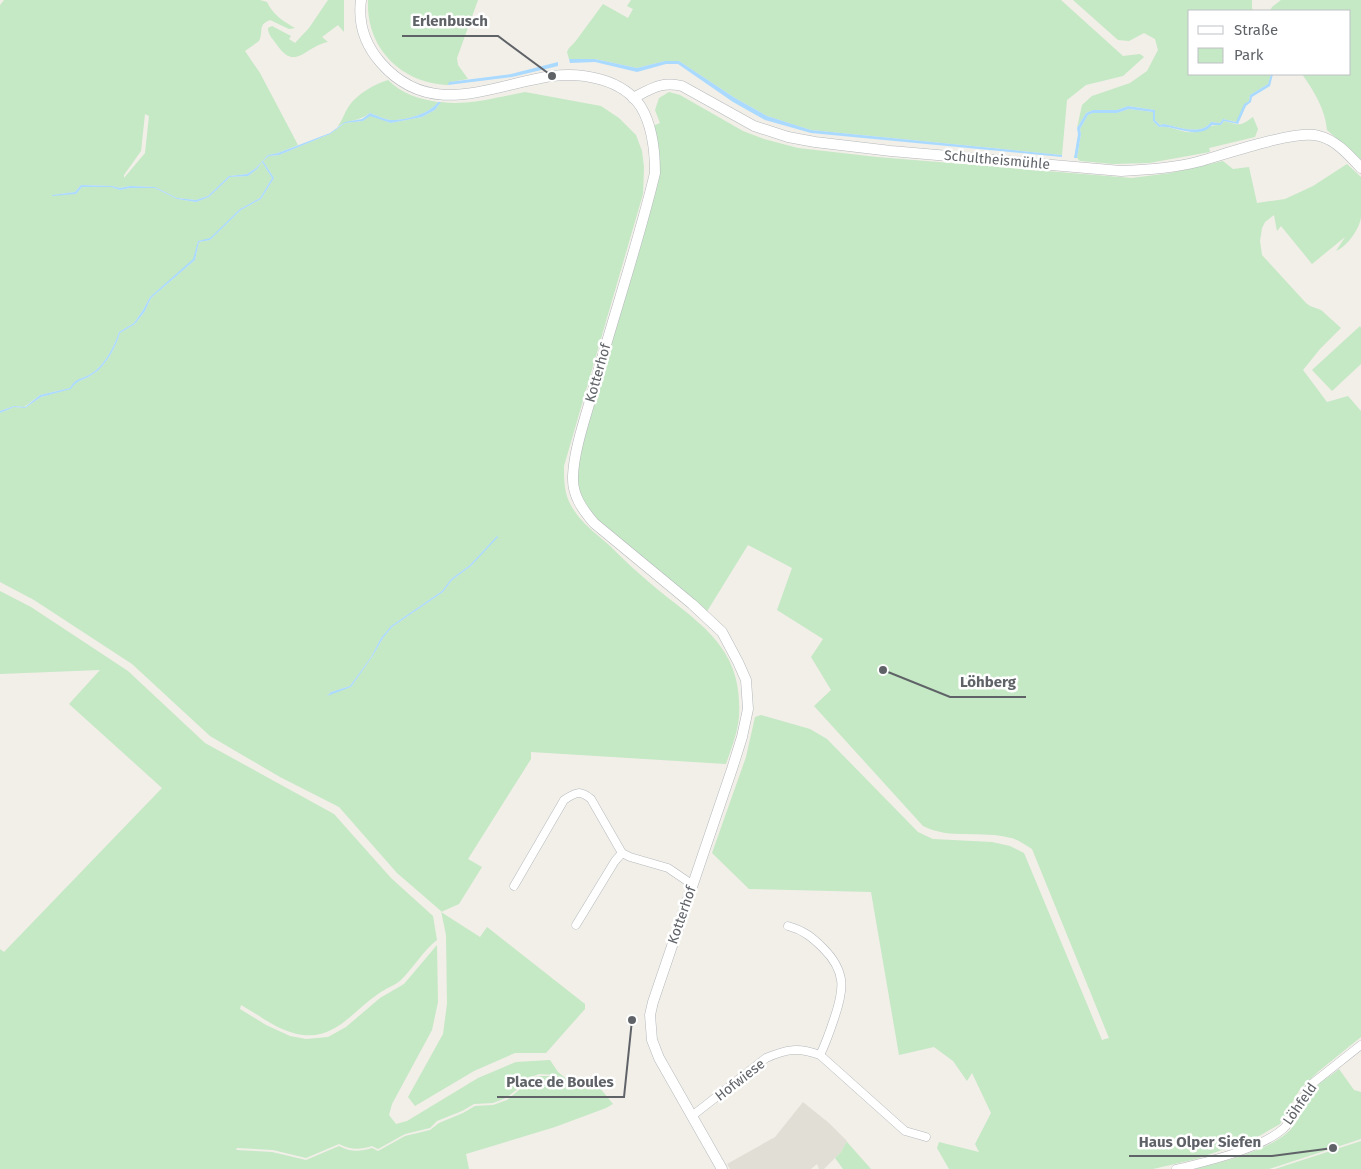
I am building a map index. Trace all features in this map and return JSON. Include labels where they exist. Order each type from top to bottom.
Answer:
[{"type":"street","points":[[361,0],[362,29],[368,45],[388,71],[404,83],[426,92],[447,95],[471,94],[552,76],[565,75],[585,76],[609,82],[633,98]]},
{"type":"street","name":"Schultheismühle","points":[[633,98],[656,86],[670,83],[682,86],[754,126],[788,137],[891,151],[1121,171],[1143,170],[1195,162],[1304,134],[1312,134],[1330,140],[1361,168]]},
{"type":"street","name":"Kotterhof","points":[[633,98],[641,107],[650,127],[655,154],[655,173],[578,446],[573,476],[574,493],[581,508],[594,523],[692,604],[722,632],[746,680],[748,709],[732,769],[658,983],[650,1015],[652,1040],[659,1058],[722,1169]]},
{"type":"street","points":[[514,886],[564,800],[574,793],[584,793],[592,799],[622,853],[668,868],[693,885]]},
{"type":"street","points":[[576,925],[622,853]]},
{"type":"street","points":[[788,926],[801,930],[815,940],[828,953],[841,974],[842,992],[840,1001],[820,1055]]},
{"type":"street","name":"Löhfeld","points":[[1176,1169],[1224,1156],[1266,1140],[1284,1128],[1293,1118],[1307,1091],[1313,1084],[1361,1045]]},
{"type":"street","name":"Hofwiese","points":[[692,1116],[766,1058],[780,1052],[795,1049],[807,1050],[820,1055],[905,1131],[926,1137]]},
{"type":"shaded area","points":[[803,1102],[829,1123],[847,1141],[841,1152],[824,1169],[819,1169],[817,1164],[811,1169],[730,1169],[727,1164],[775,1137]]},
{"type":"green space","points":[[4,0],[260,0],[267,2],[275,14],[295,28],[289,29],[270,20],[262,26],[259,41],[245,51],[260,73],[298,145],[268,155],[256,168],[247,174],[229,176],[208,196],[196,200],[177,198],[155,187],[130,186],[120,188],[112,186],[81,185],[75,192],[52,195],[76,194],[82,187],[111,187],[120,190],[155,188],[177,199],[196,202],[209,197],[230,177],[248,176],[257,169],[262,162],[272,178],[260,198],[240,209],[210,239],[198,241],[194,259],[150,297],[134,323],[119,332],[108,356],[99,367],[89,375],[76,381],[70,388],[40,395],[24,407],[14,406],[0,411],[0,5]],"holes":[[[145,114],[149,116],[145,153],[124,178],[124,175],[141,151]]]},
{"type":"green space","points":[[328,0],[344,0],[344,32],[338,25],[322,37],[328,42],[295,57],[284,53],[271,37],[268,28],[272,26],[291,36],[289,39],[295,43],[309,28]]},
{"type":"green space","points":[[368,0],[478,0],[457,58],[458,65],[468,79],[450,82],[448,85],[431,83],[415,78],[402,70],[390,60],[380,47],[373,33],[369,17]]},
{"type":"green space","points":[[631,0],[1061,0],[1123,56],[1140,54],[1144,57],[1123,76],[1086,85],[1067,100],[1062,155],[811,130],[767,116],[735,98],[679,61],[665,61],[637,68],[595,59],[569,59],[567,52],[569,48],[603,4],[628,18],[633,9],[627,6]]},
{"type":"green space","points":[[1073,0],[1252,0],[1253,10],[1188,10],[1188,75],[1271,75],[1268,84],[1250,95],[1249,101],[1244,105],[1237,122],[1223,119],[1220,123],[1211,122],[1201,129],[1195,130],[1164,124],[1160,125],[1155,120],[1155,110],[1128,106],[1117,110],[1093,110],[1086,113],[1077,128],[1082,105],[1092,96],[1130,83],[1147,71],[1158,50],[1155,39],[1144,33],[1129,41],[1118,40]]},
{"type":"green space","points":[[1281,0],[1361,0],[1361,160],[1327,130],[1318,100],[1303,75],[1351,75],[1351,10],[1270,10]]},
{"type":"green space","points":[[388,80],[399,89],[411,95],[438,102],[429,110],[411,117],[389,120],[370,113],[337,127],[349,106],[357,97],[372,87]]},
{"type":"green space","points":[[525,92],[601,106],[619,118],[636,135],[642,151],[644,167],[643,194],[564,466],[565,490],[573,509],[583,522],[644,578],[690,615],[717,641],[727,656],[734,673],[739,693],[739,716],[736,734],[726,764],[531,752],[531,759],[468,859],[482,867],[459,904],[441,912],[397,873],[339,807],[280,777],[210,736],[132,664],[34,600],[0,582],[0,413],[14,407],[25,408],[41,397],[70,389],[77,382],[95,373],[112,352],[120,333],[135,324],[145,311],[151,298],[195,260],[199,242],[210,240],[241,210],[261,199],[274,178],[263,161],[269,156],[279,155],[330,134],[345,123],[363,121],[370,115],[391,123],[422,117],[435,110],[441,102],[472,102]],"holes":[[[497,536],[471,566],[452,580],[443,592],[392,627],[351,687],[327,696],[331,692],[350,686],[391,626],[442,591],[451,579],[470,565]]]},
{"type":"green space","points":[[669,92],[680,95],[743,131],[798,148],[877,157],[1132,178],[1170,173],[1223,161],[1233,169],[1249,167],[1257,203],[1285,199],[1313,186],[1347,164],[1361,177],[1360,221],[1352,237],[1340,249],[1336,251],[1345,237],[1312,264],[1281,226],[1277,231],[1274,215],[1265,222],[1260,241],[1262,255],[1306,303],[1321,310],[1341,328],[1303,370],[1327,402],[1348,396],[1361,411],[1361,1037],[1300,1089],[1280,1124],[1254,1139],[1196,1159],[1153,1169],[949,1169],[937,1148],[939,1142],[979,1152],[975,1144],[991,1113],[972,1073],[967,1081],[953,1061],[934,1047],[899,1055],[871,892],[749,889],[712,853],[746,757],[755,717],[761,715],[810,729],[827,739],[918,832],[933,839],[992,842],[1010,846],[1024,853],[1102,1040],[1109,1038],[1032,849],[1011,838],[944,833],[923,826],[814,706],[831,690],[811,657],[823,639],[777,610],[792,568],[748,545],[706,613],[639,559],[582,506],[574,475],[580,446],[651,199],[653,126],[660,123],[655,110],[659,98]]},
{"type":"green space","points":[[1129,109],[1153,112],[1153,121],[1159,127],[1168,127],[1186,132],[1221,125],[1224,121],[1242,124],[1253,117],[1258,129],[1255,137],[1209,148],[1210,152],[1149,163],[1113,164],[1080,161],[1077,158],[1081,134],[1080,129],[1088,115],[1093,113],[1117,113]]},
{"type":"green space","points":[[1360,326],[1361,364],[1332,391],[1312,370]]},
{"type":"green space","points":[[0,591],[31,607],[128,671],[205,743],[334,814],[391,878],[433,916],[437,940],[401,980],[378,994],[344,1022],[325,1033],[303,1035],[286,1031],[241,1005],[240,1009],[266,1025],[290,1036],[306,1039],[328,1037],[346,1027],[380,998],[404,984],[437,945],[438,1002],[432,1030],[392,1104],[389,1115],[396,1124],[407,1121],[478,1078],[516,1062],[550,1060],[558,1072],[569,1081],[600,1088],[613,1104],[555,1127],[466,1154],[469,1169],[0,1169],[0,949],[4,952],[162,788],[69,704],[100,670],[0,674]],"holes":[[[539,1074],[557,1075],[531,1078],[525,1081],[520,1089],[507,1100],[493,1105],[475,1106],[439,1123],[430,1130],[405,1136],[378,1151],[372,1148],[359,1151],[351,1150],[339,1146],[306,1160],[272,1152],[236,1150],[237,1148],[273,1150],[306,1158],[339,1144],[359,1149],[372,1146],[378,1149],[405,1134],[430,1128],[437,1121],[474,1104],[493,1103],[506,1098],[519,1088],[524,1080]]]},
{"type":"green space","points":[[441,912],[480,937],[487,927],[585,1004],[585,1009],[546,1053],[515,1053],[474,1071],[415,1106],[408,1097],[443,1034],[447,1004],[446,935]]},
{"type":"green space","points":[[1339,1069],[1354,1090],[1361,1092],[1361,1139],[1269,1169],[1194,1169],[1244,1155],[1279,1139],[1293,1127],[1317,1086]]},
{"type":"green space","points":[[847,1141],[871,1169],[843,1169],[835,1158]]},
{"type":"green space","points":[[1361,1141],[1361,1169],[1275,1169]]},
{"type":"water","points":[[569,59],[595,59],[637,68],[665,61],[679,61],[735,98],[767,116],[811,130],[1062,155],[1062,157],[811,133],[765,120],[733,102],[678,64],[666,64],[637,72],[595,62],[570,63]]},
{"type":"water","points":[[558,62],[558,66],[512,77],[448,85],[449,82],[511,74]]},
{"type":"water","points":[[1271,75],[1273,75],[1270,86],[1252,97],[1238,124],[1224,121],[1221,125],[1212,125],[1207,130],[1200,132],[1159,127],[1153,121],[1153,112],[1129,109],[1117,113],[1093,113],[1088,115],[1080,129],[1081,134],[1077,158],[1074,158],[1078,134],[1077,128],[1086,113],[1093,110],[1117,110],[1128,106],[1155,110],[1155,120],[1160,125],[1164,124],[1195,130],[1207,126],[1211,122],[1220,123],[1223,119],[1236,122],[1244,104],[1249,101],[1250,95],[1268,84]]},
{"type":"water","points":[[438,102],[441,102],[435,110],[422,117],[391,123],[370,116],[363,121],[345,123],[330,134],[279,155],[269,156],[263,161],[274,178],[261,199],[241,210],[210,240],[199,242],[195,260],[151,298],[145,311],[135,324],[120,333],[112,352],[95,373],[77,382],[71,389],[41,397],[25,408],[14,407],[0,413],[0,411],[14,406],[25,407],[40,395],[70,388],[76,381],[89,375],[99,367],[108,356],[119,332],[134,323],[150,297],[193,259],[198,241],[210,238],[240,209],[260,198],[272,178],[262,162],[257,169],[248,176],[230,177],[209,197],[196,202],[177,199],[155,188],[120,190],[111,187],[82,187],[76,194],[52,195],[75,192],[81,185],[112,186],[120,188],[130,186],[155,187],[177,198],[196,200],[208,196],[229,176],[247,174],[256,168],[268,155],[330,133],[345,122],[362,119],[370,113],[389,120],[404,119],[417,116],[429,110]]},
{"type":"water","points":[[497,536],[471,566],[452,580],[443,592],[392,627],[351,687],[327,696],[331,692],[350,686],[391,626],[442,591],[451,579],[470,565]]},
{"type":"place","name":"Erlenbusch","points":[[552,76]]},
{"type":"place","name":"Löhberg","points":[[883,670]]},
{"type":"place","name":"Place de Boules","points":[[632,1020]]},
{"type":"place","name":"Haus Olper Siefen","points":[[1333,1148]]}]
